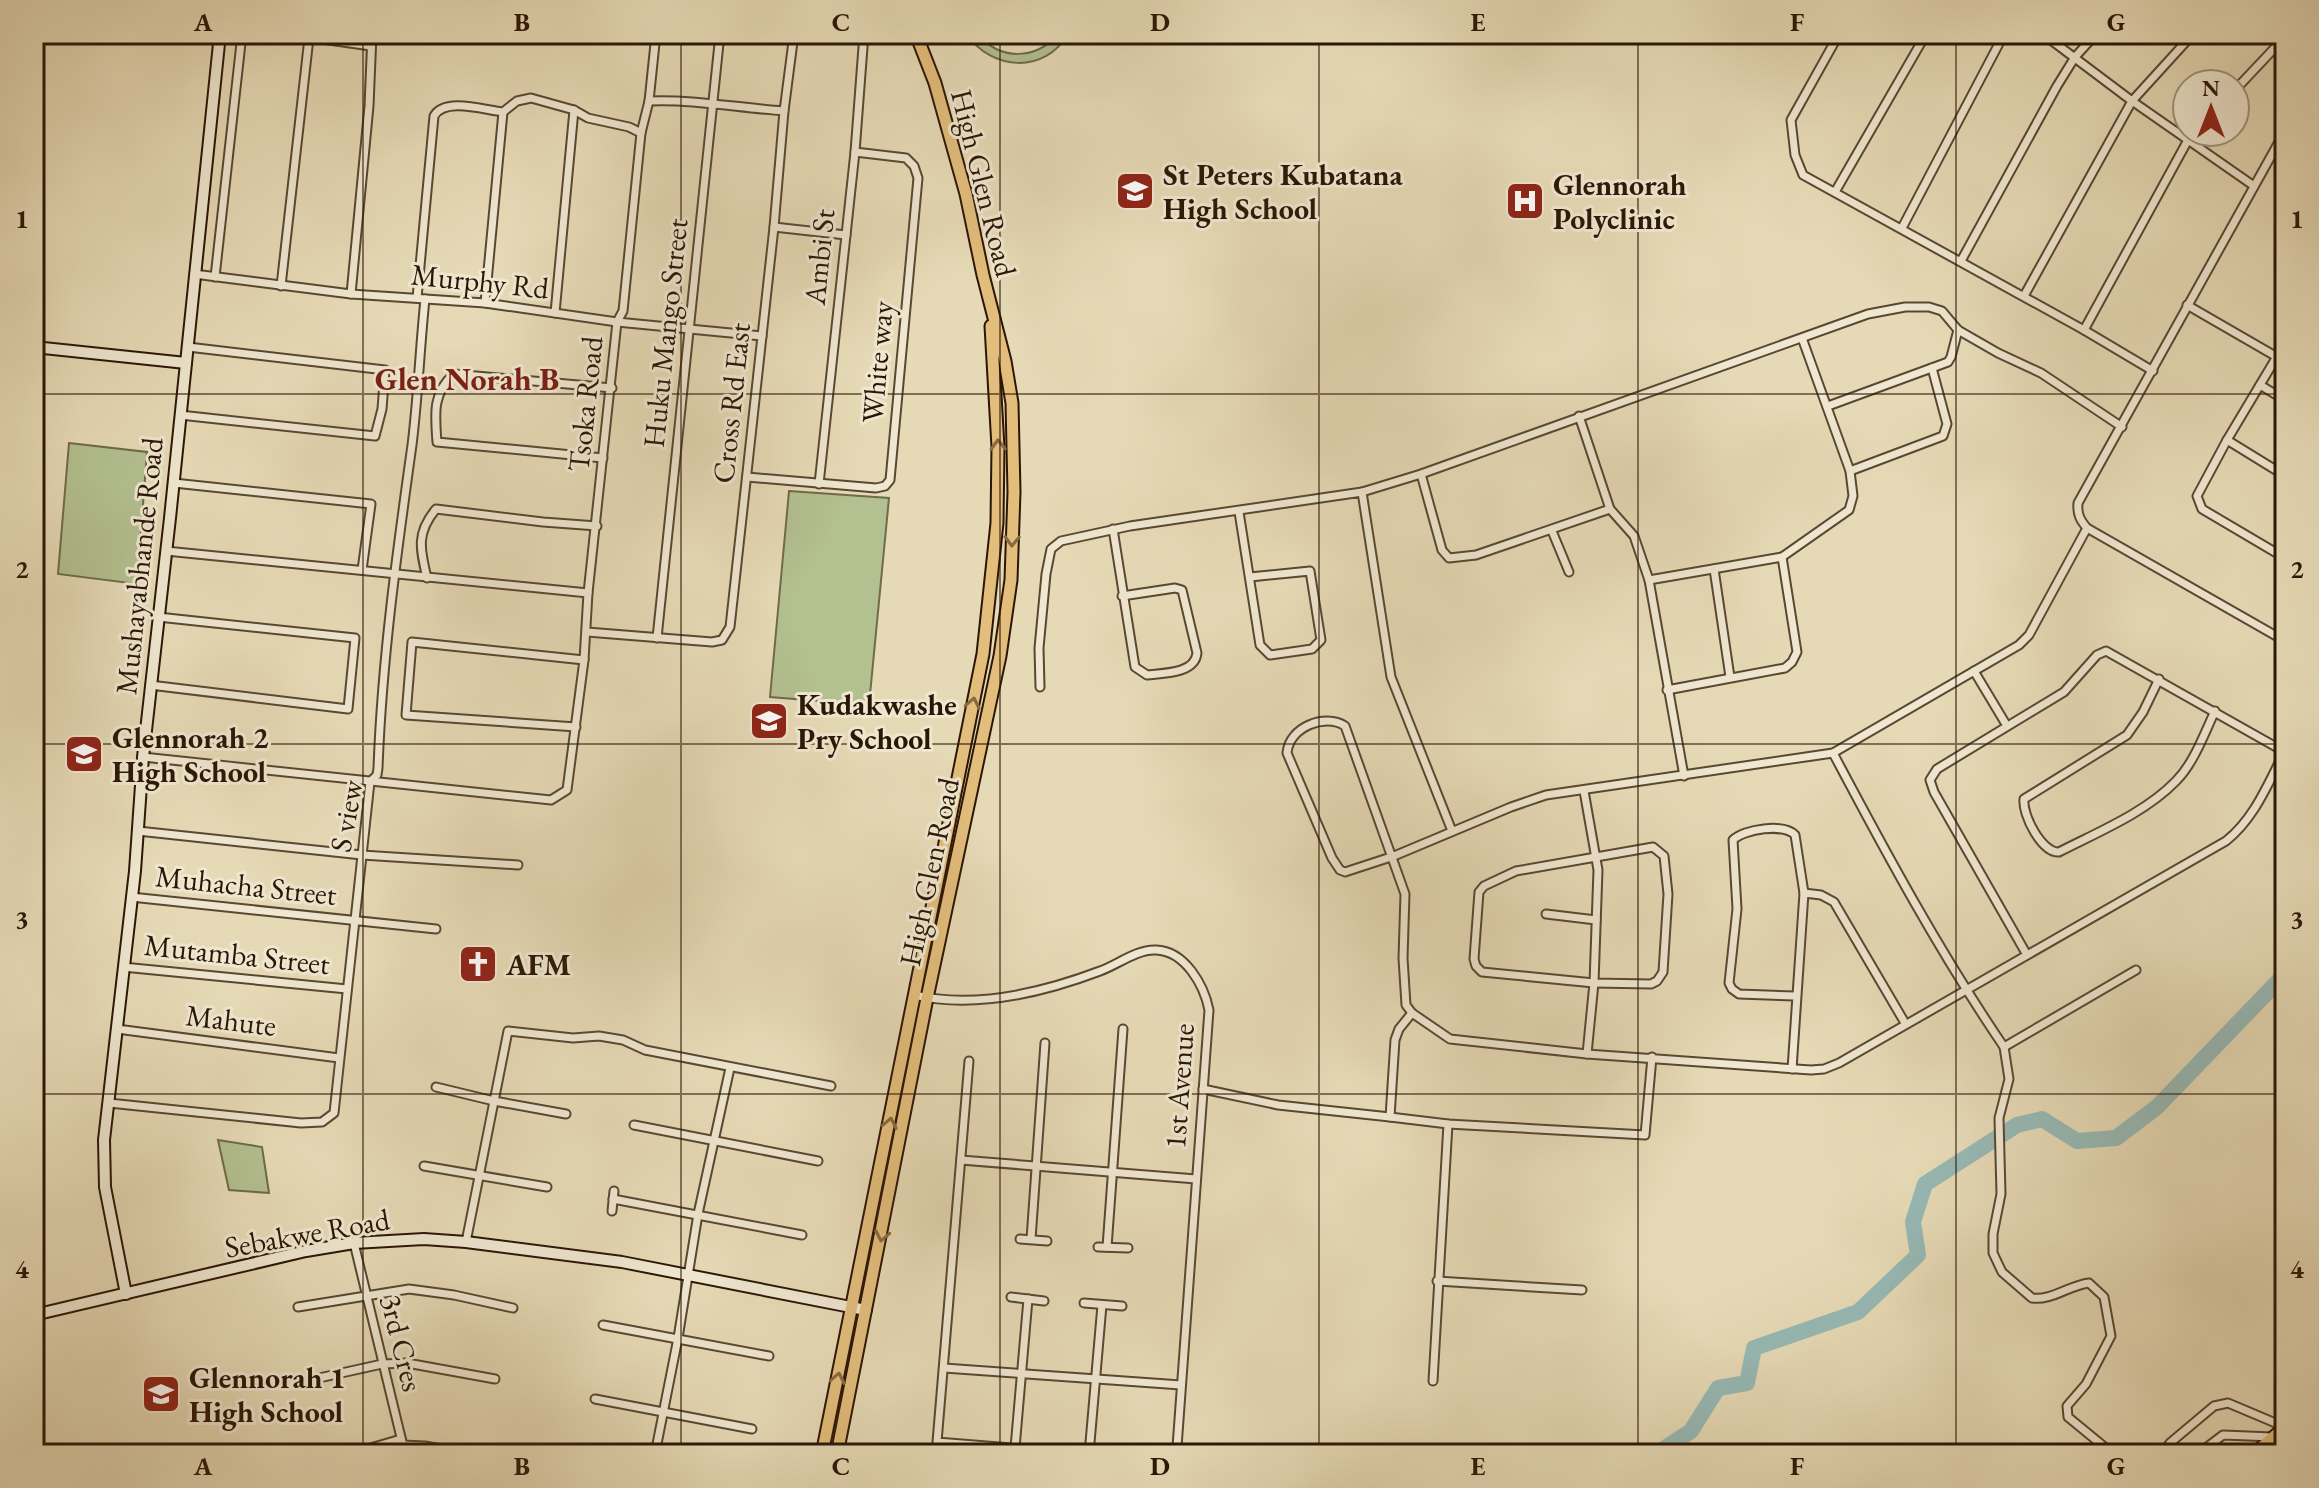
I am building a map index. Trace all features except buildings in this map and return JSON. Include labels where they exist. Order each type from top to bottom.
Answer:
[{"type":"highway","points":[[2256,1454],[2282,1435]]},
{"type":"highway","points":[[2274,1454],[2282,1435]]},
{"type":"main road","name":"High Glen Road","points":[[837,1454],[927,998],[1000,656],[1011,580],[1014,492],[1012,403],[1005,361],[966,194],[935,83],[916,34]]},
{"type":"main road","name":"High Glen Road","points":[[822,1454],[983,654],[997,523],[998,447],[989,298]]},
{"type":"street","name":"Mushayabhande Road","points":[[126,1294],[105,1187],[104,1140],[220,34]]},
{"type":"street","points":[[215,277],[242,34]]},
{"type":"street","points":[[286,34],[371,46]]},
{"type":"street","points":[[351,294],[369,106],[372,34]]},
{"type":"street","name":"Tsoka Road","points":[[370,782],[551,800],[567,790],[587,632],[588,593],[617,322],[623,311],[641,133],[649,101],[656,34]]},
{"type":"street","name":"Huku Mango Street","points":[[657,638],[720,34]]},
{"type":"street","name":"Cross Rd East","points":[[587,632],[712,642],[722,640],[728,634],[794,34]]},
{"type":"street","name":"Ambi St","points":[[819,484],[855,152],[864,34]]},
{"type":"street","points":[[1839,34],[1791,120],[1795,155],[1803,175],[2024,296],[2153,371]]},
{"type":"street","points":[[1835,192],[1926,34]]},
{"type":"street","points":[[1902,228],[2004,34]]},
{"type":"street","points":[[2043,34],[2171,128]]},
{"type":"street","points":[[1961,261],[2075,57],[2096,34]]},
{"type":"street","points":[[2024,296],[2132,101],[2193,34]]},
{"type":"street","points":[[2251,73],[2285,37]]},
{"type":"street","points":[[281,286],[309,38]]},
{"type":"street","points":[[485,303],[503,112],[517,101],[531,98],[641,133]]},
{"type":"street","points":[[649,101],[681,100],[712,106],[784,111]]},
{"type":"street","name":"S view","points":[[109,1103],[301,1123],[322,1122],[334,1113],[370,782],[377,775],[378,768],[394,575],[412,441],[434,116],[437,110],[447,106],[503,112]]},
{"type":"street","points":[[555,313],[574,110]]},
{"type":"street","points":[[2285,131],[2078,503],[2078,515],[2087,528],[2285,641]]},
{"type":"street","points":[[2084,330],[2184,148]]},
{"type":"street","points":[[2199,148],[2254,186]]},
{"type":"street","name":"White way","points":[[747,477],[876,488],[885,486],[890,480],[918,178],[914,166],[906,158],[855,152]]},
{"type":"street","points":[[774,227],[846,235]]},
{"type":"street","name":"Murphy Rd","points":[[194,274],[351,294],[485,303],[617,322],[762,336]]},
{"type":"street","points":[[2187,305],[2277,357]]},
{"type":"street","points":[[1040,687],[1039,648],[1051,549],[1070,537],[1362,492],[1421,474],[1868,314],[1905,307],[1929,307],[1942,311],[1958,330],[2041,373],[2122,427]]},
{"type":"street","points":[[1828,406],[1948,362],[1958,330]]},
{"type":"street","points":[[1649,580],[1782,557],[1849,510],[1853,496],[1850,471],[1802,338]]},
{"type":"street","points":[[2285,343],[2199,493],[2199,506],[2285,558]]},
{"type":"street","points":[[34,347],[186,363]]},
{"type":"street","points":[[180,415],[375,436],[382,409],[385,370],[188,347]]},
{"type":"street","points":[[1850,471],[1943,436],[1947,424],[1932,368]]},
{"type":"street","points":[[603,458],[437,442],[435,410],[437,397],[445,382],[454,374],[612,388]]},
{"type":"street","points":[[2260,385],[2285,400]]},
{"type":"street","points":[[1579,416],[1610,509],[1634,536],[1649,580],[1684,776]]},
{"type":"street","points":[[2227,440],[2279,472]]},
{"type":"street","points":[[1421,474],[1442,550],[1449,558],[1476,555],[1610,509]]},
{"type":"street","points":[[174,483],[371,504],[362,570]]},
{"type":"street","points":[[1362,492],[1391,677],[1452,831]]},
{"type":"street","points":[[427,578],[421,540],[424,526],[436,509],[597,526]]},
{"type":"street","points":[[1239,512],[1260,645],[1263,651],[1270,655],[1312,649],[1317,645],[1321,640],[1310,571],[1250,577]]},
{"type":"street","points":[[2027,955],[1934,792],[1930,780],[1937,769],[2064,692],[2103,652],[2110,652],[2285,752],[2241,829],[2212,851],[1839,1063],[1824,1069],[1587,1054],[1450,1039],[1412,1013],[1404,998],[1405,894],[1394,856],[1345,726],[1327,719],[1297,731],[1289,739],[1287,753],[1332,858],[1340,870],[1351,871],[1394,856],[1531,800],[1833,753],[2019,645],[2029,635],[2087,528]]},
{"type":"street","points":[[1113,529],[1122,596],[1135,667],[1147,675],[1192,666],[1197,653],[1182,590],[1175,588],[1122,596]]},
{"type":"street","points":[[1552,531],[1569,572]]},
{"type":"street","points":[[166,551],[588,593]]},
{"type":"street","points":[[1667,690],[1785,668],[1792,662],[1797,652],[1782,557]]},
{"type":"street","points":[[1714,569],[1730,677]]},
{"type":"street","points":[[150,685],[348,709],[355,638],[158,617]]},
{"type":"street","points":[[576,727],[406,715],[412,642],[584,660]]},
{"type":"street","points":[[1974,671],[2007,726]]},
{"type":"street","points":[[2159,679],[2143,712],[2127,735],[2024,799],[2024,811],[2045,848],[2059,852],[2118,822],[2165,791],[2186,768],[2215,711]]},
{"type":"street","points":[[1833,753],[1966,991],[2004,1047],[2009,1079],[1999,1118],[2001,1194],[1993,1244],[2002,1272],[2032,1298],[2045,1298],[2089,1283],[2104,1297],[2111,1336],[2086,1384],[2067,1406],[2067,1411],[2068,1417],[2113,1454]]},
{"type":"street","points":[[143,757],[370,782]]},
{"type":"street","points":[[1584,791],[1596,858],[1594,983],[1587,1054]]},
{"type":"street","points":[[1792,1069],[1804,893],[1795,835],[1790,829],[1782,827],[1735,837],[1737,909],[1729,983],[1739,994],[1795,996]]},
{"type":"street","points":[[138,831],[362,855],[518,865]]},
{"type":"street","points":[[1653,847],[1664,856],[1668,894],[1663,972],[1657,981],[1651,984],[1594,983],[1482,972],[1476,966],[1479,892],[1484,886],[1516,871],[1596,858],[1653,847]]},
{"type":"street","points":[[1804,893],[1821,895],[1834,902],[1905,1023]]},
{"type":"street","name":"Muhacha Street","points":[[131,897],[436,929]]},
{"type":"street","points":[[1546,914],[1596,920]]},
{"type":"street","name":"1st Avenue","points":[[914,995],[927,998],[1021,995],[1102,970],[1145,950],[1163,950],[1184,963],[1206,996],[1209,1010],[1177,1447],[1174,1454]]},
{"type":"street","name":"Mutamba Street","points":[[123,967],[347,989]]},
{"type":"street","points":[[2004,1047],[2136,970]]},
{"type":"street","points":[[1390,1117],[1395,1040],[1399,1029],[1412,1013]]},
{"type":"street","name":"Mahute","points":[[117,1029],[339,1058]]},
{"type":"street","points":[[1123,1029],[1113,1172],[1103,1247],[1128,1248]]},
{"type":"street","points":[[466,1242],[508,1031],[623,1040],[645,1050],[831,1086]]},
{"type":"street","points":[[1031,1239],[1045,1043]]},
{"type":"street","points":[[1203,1089],[1278,1105],[1448,1124],[1645,1135],[1652,1057]]},
{"type":"street","points":[[969,1061],[937,1442],[1086,1454],[1097,1378],[1102,1305]]},
{"type":"street","points":[[655,1454],[698,1214],[730,1068]]},
{"type":"street","points":[[436,1087],[566,1114]]},
{"type":"street","points":[[1433,1381],[1448,1124]]},
{"type":"street","points":[[634,1125],[818,1161]]},
{"type":"street","points":[[961,1160],[1196,1179]]},
{"type":"street","points":[[424,1166],[547,1187]]},
{"type":"street","points":[[612,1211],[614,1195],[802,1235]]},
{"type":"street","name":"Sebakwe Road","points":[[34,1315],[306,1251],[354,1243],[424,1239],[622,1262],[866,1310]]},
{"type":"street","points":[[1020,1239],[1047,1241]]},
{"type":"street","name":"3rd Cres","points":[[354,1243],[403,1446]]},
{"type":"street","points":[[1437,1281],[1582,1290]]},
{"type":"street","points":[[298,1307],[409,1289],[513,1308]]},
{"type":"street","points":[[1011,1297],[1044,1301]]},
{"type":"street","points":[[1015,1448],[1028,1299]]},
{"type":"street","points":[[1084,1303],[1122,1306]]},
{"type":"street","points":[[603,1325],[769,1356]]},
{"type":"street","points":[[319,1378],[382,1364],[407,1363],[495,1379]]},
{"type":"street","points":[[944,1368],[1181,1385]]},
{"type":"street","points":[[595,1399],[752,1429]]},
{"type":"street","points":[[2162,1454],[2170,1443],[2214,1406],[2228,1403],[2282,1435]]},
{"type":"street","points":[[2198,1454],[2223,1435],[2282,1435]]},
{"type":"street","points":[[350,1454],[403,1446],[425,1446],[470,1454]]},
{"type":"green space","points":[[967,34],[978,34],[997,49],[1018,54],[1039,49],[1058,34],[1068,34],[1046,56],[1018,63],[990,55]]},
{"type":"green space","points":[[69,443],[147,452],[137,584],[58,574]]},
{"type":"green space","points":[[789,491],[889,498],[869,705],[770,697]]},
{"type":"green space","points":[[218,1140],[262,1147],[269,1193],[229,1190]]},
{"type":"waterway","points":[[1656,1454],[1691,1431],[1718,1388],[1747,1383],[1754,1348],[1858,1312],[1918,1255],[1913,1222],[1925,1184],[2017,1125],[2042,1119],[2077,1141],[2116,1138],[2157,1107],[2285,974]]},
{"type":"place","name":"St Peters Kubatana High School","points":[[1135,191]]},
{"type":"place","name":"Glennorah Polyclinic","points":[[1525,201]]},
{"type":"place","name":"Kudakwashe Pry School","points":[[769,721]]},
{"type":"place","name":"Glennorah 2 High School","points":[[84,754]]},
{"type":"place","name":"AFM","points":[[478,964]]},
{"type":"place","name":"Glennorah 1 High School","points":[[161,1394]]},
{"type":"district","name":"Glen Norah B","points":[[467,379]]}]
